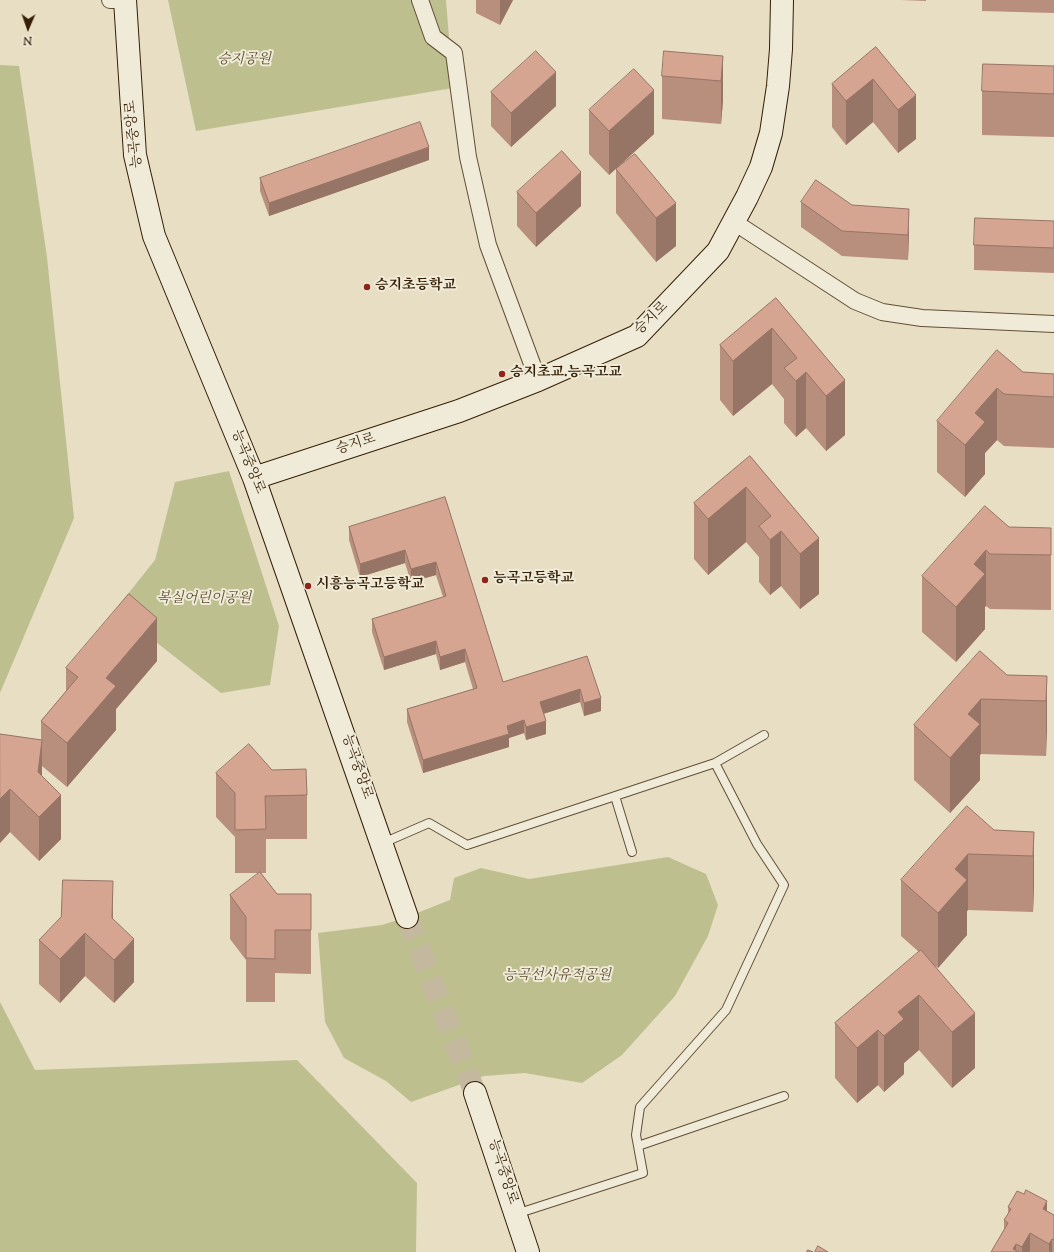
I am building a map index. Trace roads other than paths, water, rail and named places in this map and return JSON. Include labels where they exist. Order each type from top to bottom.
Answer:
[{"type":"street","points":[[110,0],[125,0]]},
{"type":"street","name":"능곡중앙로","points":[[125,0],[135,155],[154,236],[254,478],[407,917]]},
{"type":"street","points":[[420,0],[432,37],[454,54],[468,157],[488,245],[538,380]]},
{"type":"street","name":"승지로","points":[[254,478],[459,410],[538,380],[637,336],[718,251],[762,167],[771,133],[778,86],[781,49],[782,0]]},
{"type":"street","points":[[734,222],[855,301],[882,312],[922,318],[1054,324]]},
{"type":"street","name":"능곡중앙로","points":[[475,1092],[528,1252]]},
{"type":"lane","points":[[382,844],[429,823],[468,845],[715,763],[764,735]]},
{"type":"lane","points":[[515,1214],[643,1173],[636,1135],[640,1107],[726,1010],[784,885],[757,844],[715,763]]},
{"type":"lane","points":[[615,796],[632,852]]},
{"type":"lane","points":[[638,1146],[784,1096]]},
{"type":"tunnel","points":[[407,917],[475,1093]]},
{"type":"place","name":"승지초등학교","points":[[367,287]]},
{"type":"place","name":"승지초교.능곡고교","points":[[502,374]]},
{"type":"place","name":"능곡고등학교","points":[[485,580]]},
{"type":"place","name":"시흥능곡고등학교","points":[[308,586]]},
{"type":"park label","name":"승지공원","points":[[244,61]]},
{"type":"park label","name":"복실어린이공원","points":[[204,600]]},
{"type":"park label","name":"능곡선사유적공원","points":[[557,977]]}]
